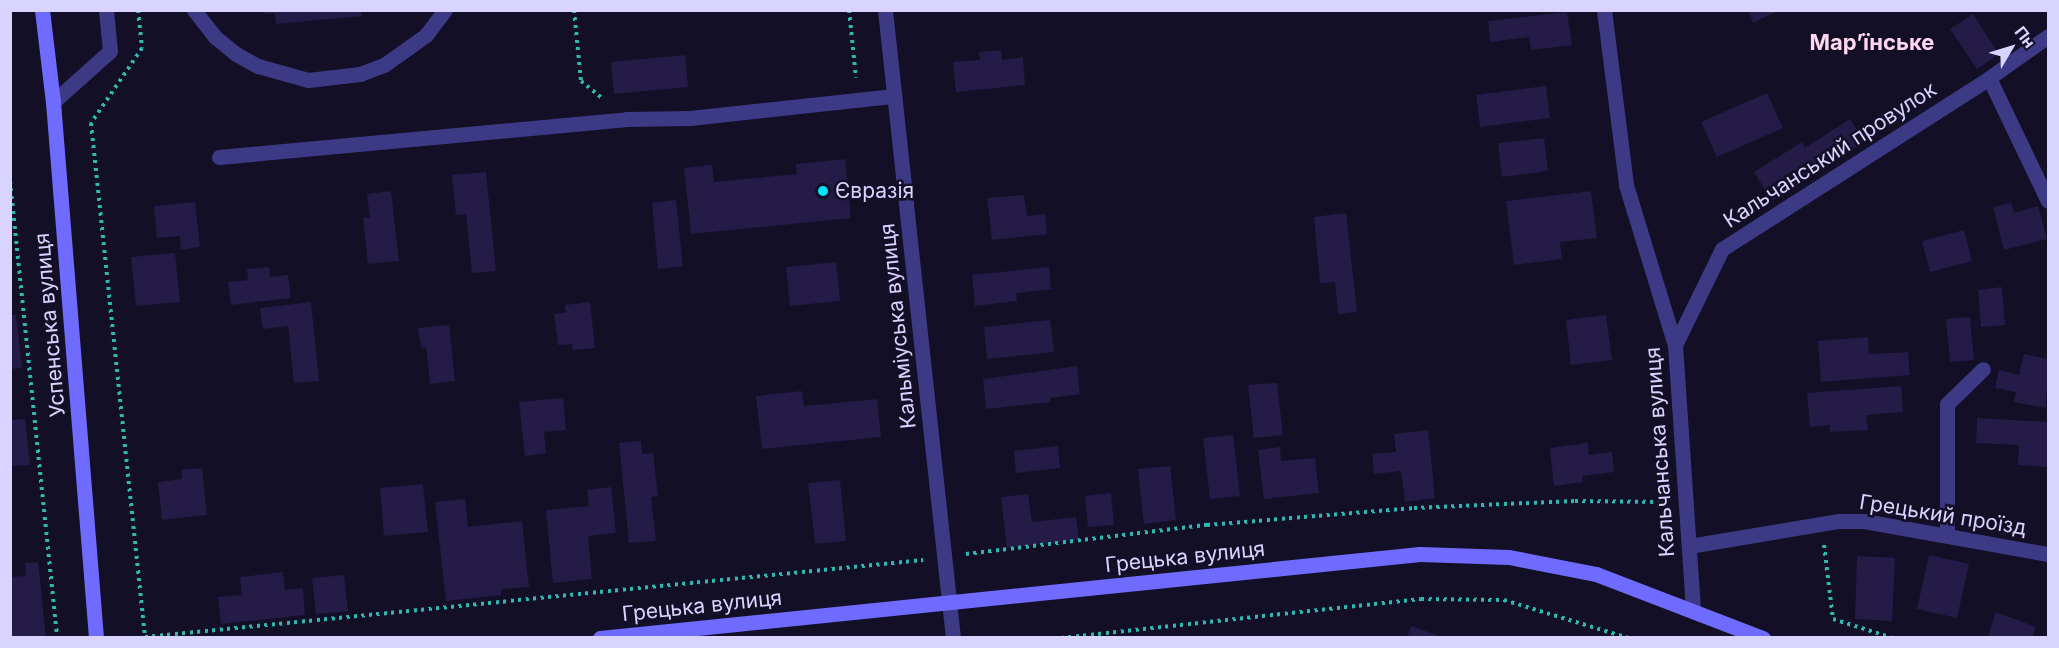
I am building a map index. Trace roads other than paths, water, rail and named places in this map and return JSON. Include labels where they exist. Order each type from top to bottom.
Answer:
[{"type":"street","name":"Успенська вулиця","points":[[42,10],[53,102],[96,638]]},
{"type":"street","points":[[53,102],[110,51],[106,10]]},
{"type":"street","points":[[194,10],[215,37],[236,54],[258,66],[308,80],[351,76],[384,65],[426,35],[445,10]]},
{"type":"street","name":"Кальміуська вулиця","points":[[885,10],[953,638]]},
{"type":"street","name":"Кальчанська вулиця","points":[[1604,10],[1626,185],[1675,345],[1693,611]]},
{"type":"street","name":"Кальчанський провулок","points":[[1675,345],[1722,249],[1989,78],[2049,36]]},
{"type":"street","points":[[1989,78],[2049,201]]},
{"type":"street","points":[[219,157],[627,119],[690,118],[894,96]]},
{"type":"street","points":[[1947,535],[1947,404],[1983,369]]},
{"type":"street","name":"Грецький проїзд","points":[[1689,546],[1821,524],[1864,520],[2049,554]]},
{"type":"street","name":"Грецька вулиця","points":[[600,638],[1420,554],[1509,557],[1596,574],[1763,638]]},
{"type":"place","name":"Євразія","points":[[823,191]]},
{"type":"district","name":"Мар’їнське","points":[[1872,43]]}]
